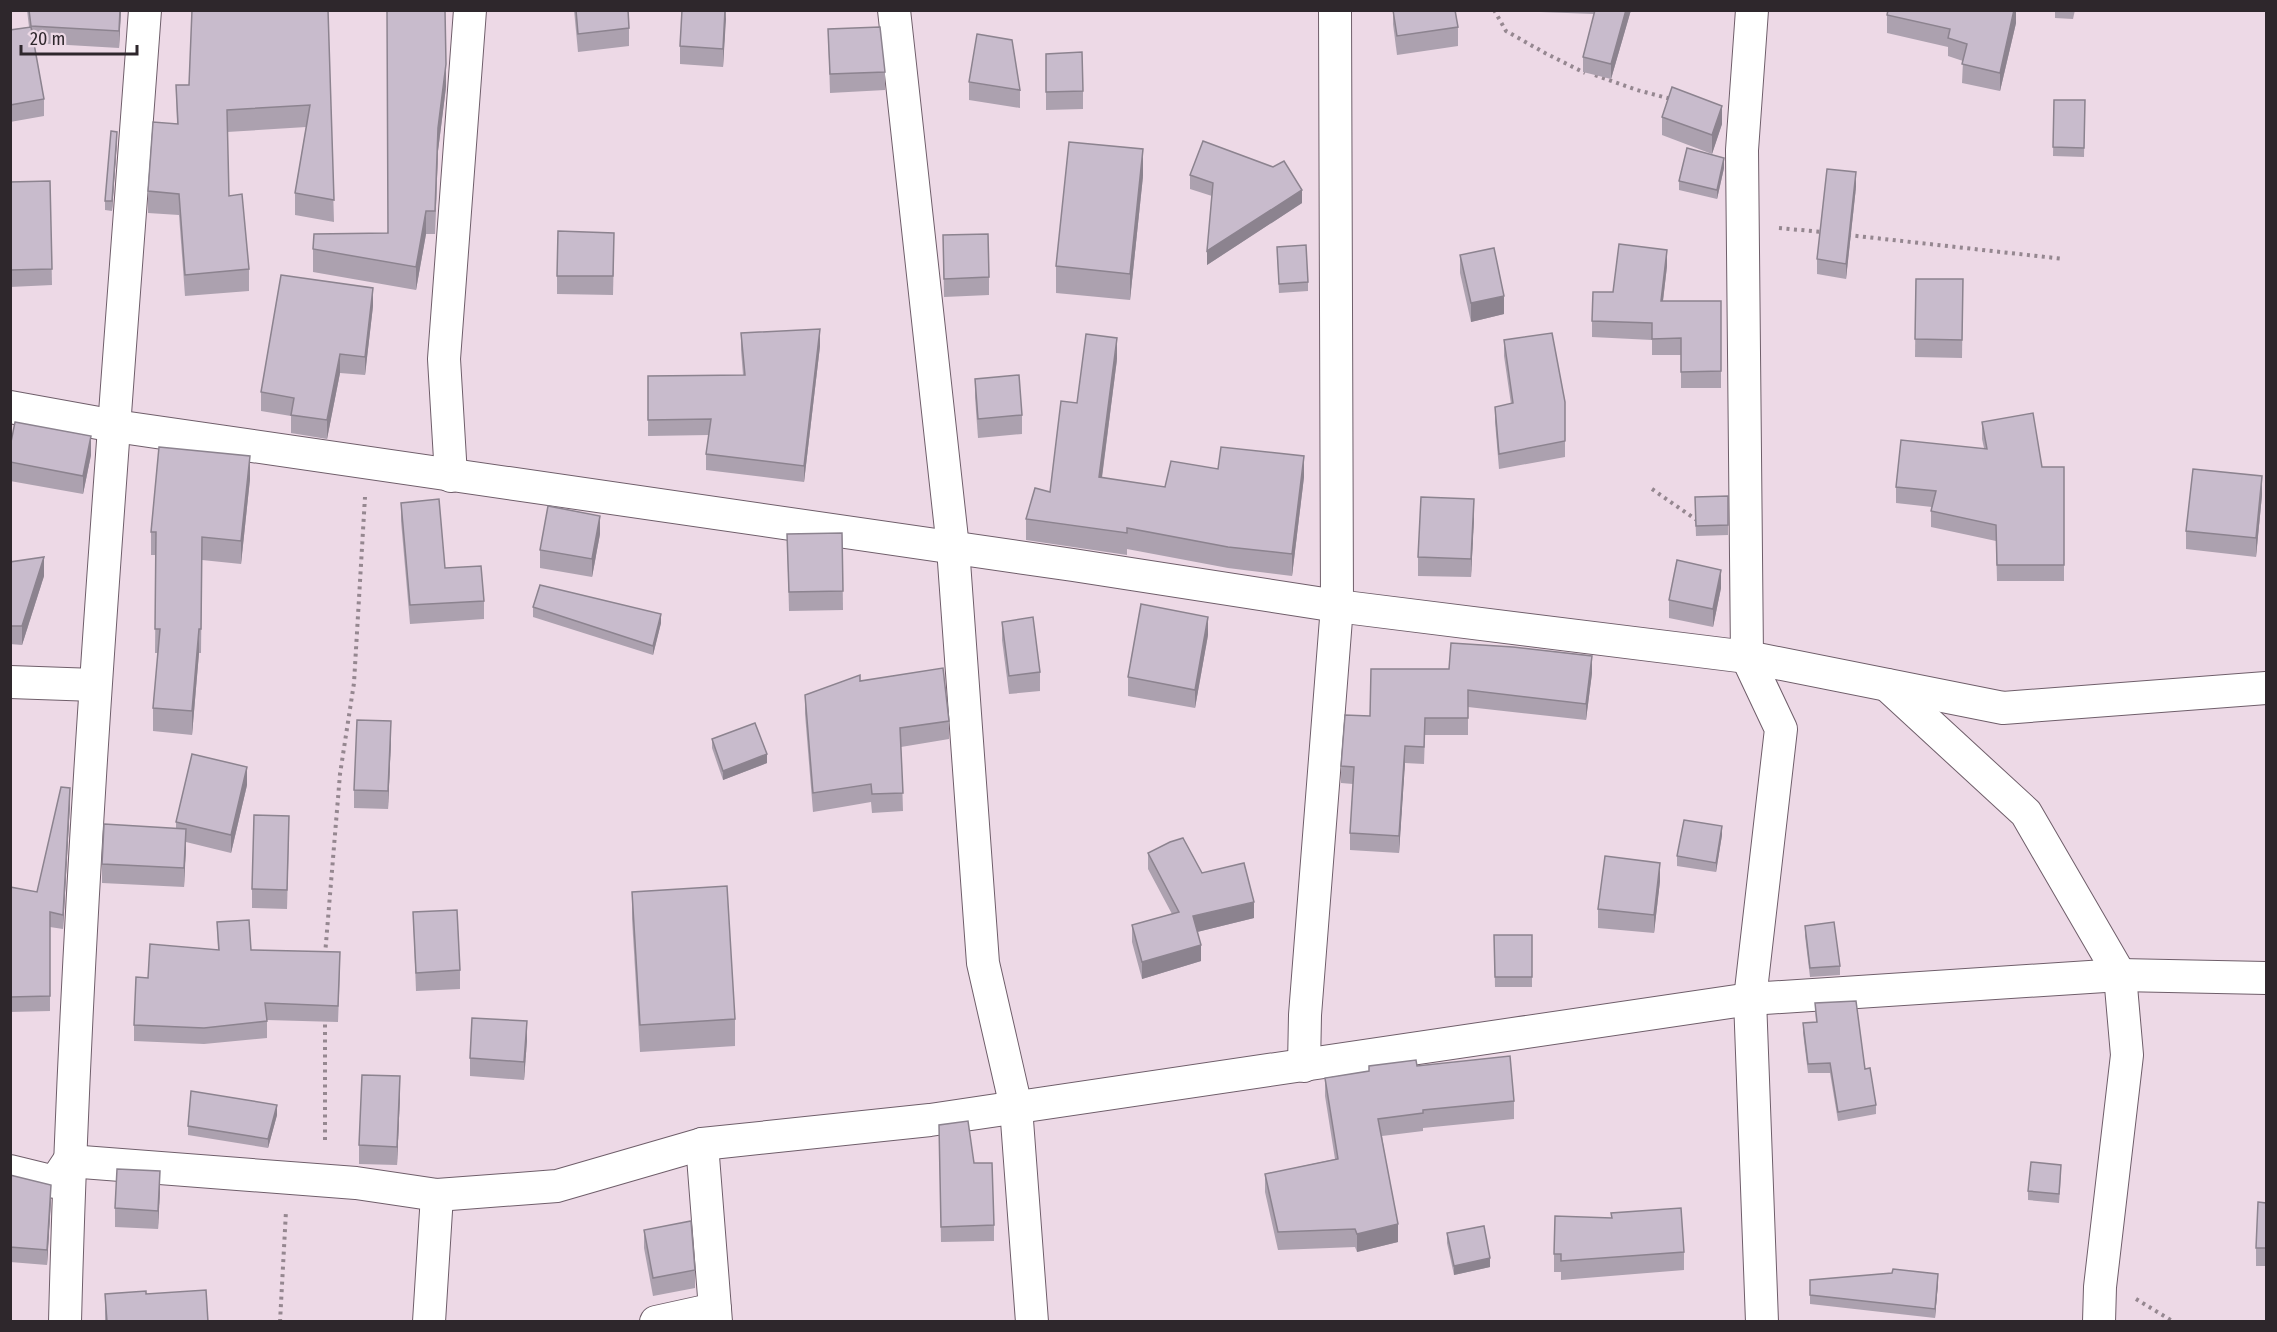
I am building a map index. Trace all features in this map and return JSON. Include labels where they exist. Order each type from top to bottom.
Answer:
[{"type":"street","points":[[65,1322],[69,1161],[95,685],[145,10]]},
{"type":"street","points":[[451,476],[444,359],[470,10]]},
{"type":"street","points":[[894,10],[953,548],[983,963],[1016,1107],[1032,1322]]},
{"type":"street","points":[[1304,1066],[1305,1015],[1337,606],[1335,10]]},
{"type":"street","points":[[1752,10],[1742,150],[1747,657],[1781,729],[1750,999],[1762,1322]]},
{"type":"street","points":[[10,407],[115,426],[324,455],[366,464],[953,548],[1337,606],[1747,657],[2003,708],[2266,688]]},
{"type":"street","points":[[10,682],[95,685]]},
{"type":"street","points":[[1886,684],[2026,813],[2120,975],[2127,1054],[2100,1287],[2099,1322]]},
{"type":"street","points":[[69,1161],[325,1181],[437,1196],[557,1186],[702,1144],[930,1120],[1750,999],[2120,975],[2266,978]]},
{"type":"street","points":[[656,1322],[716,1315],[702,1144]]},
{"type":"street","points":[[10,1171],[55,1182],[69,1161]]},
{"type":"street","points":[[429,1322],[437,1196]]},
{"type":"path","points":[[1494,10],[1506,31],[1582,72],[1680,102]]},
{"type":"path","points":[[1743,224],[1826,233]]},
{"type":"path","points":[[1838,234],[2064,259]]},
{"type":"path","points":[[325,963],[340,774],[354,683],[366,464]]},
{"type":"path","points":[[1652,489],[1699,521]]},
{"type":"path","points":[[325,1009],[325,1181]]},
{"type":"path","points":[[280,1322],[288,1178]]},
{"type":"building","points":[[29,10],[120,10],[119,31],[31,26]]},
{"type":"building","points":[[192,10],[328,10],[334,200],[295,193],[310,105],[227,110],[229,196],[242,194],[249,269],[185,275],[179,194],[148,191],[153,122],[178,124],[176,85],[189,85]]},
{"type":"building","points":[[387,10],[445,10],[446,64],[438,128],[435,211],[426,211],[416,267],[313,249],[314,234],[388,233]]},
{"type":"building","points":[[576,10],[628,10],[629,28],[578,34]]},
{"type":"building","points":[[682,10],[725,10],[723,49],[680,46]]},
{"type":"building","points":[[1393,10],[1455,10],[1458,27],[1397,36]]},
{"type":"building","points":[[1595,10],[1626,10],[1611,64],[1583,57]]},
{"type":"building","points":[[1888,10],[2014,10],[2000,73],[1962,64],[1967,44],[1948,38],[1950,29],[1887,15]]},
{"type":"building","points":[[31,27],[44,99],[10,105],[10,30]]},
{"type":"building","points":[[880,27],[885,72],[830,74],[828,29]]},
{"type":"building","points":[[977,34],[1012,40],[1020,90],[969,82]]},
{"type":"building","points":[[1082,52],[1083,91],[1046,92],[1046,54]]},
{"type":"building","points":[[1672,87],[1722,106],[1712,135],[1662,117]]},
{"type":"building","points":[[2054,100],[2085,100],[2084,148],[2053,147]]},
{"type":"building","points":[[111,131],[117,132],[112,201],[105,201]]},
{"type":"building","points":[[1203,141],[1273,167],[1284,161],[1302,190],[1207,251],[1213,183],[1190,175]]},
{"type":"building","points":[[1069,142],[1143,149],[1130,274],[1056,266]]},
{"type":"building","points":[[1687,148],[1724,158],[1717,190],[1679,181]]},
{"type":"building","points":[[1827,169],[1856,172],[1846,264],[1817,259]]},
{"type":"building","points":[[50,181],[52,269],[10,270],[10,182]]},
{"type":"building","points":[[558,231],[614,233],[613,276],[557,276]]},
{"type":"building","points":[[988,234],[989,277],[944,279],[943,235]]},
{"type":"building","points":[[1619,244],[1667,250],[1661,301],[1721,301],[1721,371],[1681,372],[1681,338],[1652,339],[1652,323],[1592,321],[1593,292],[1613,292]]},
{"type":"building","points":[[1306,245],[1308,282],[1279,284],[1277,247]]},
{"type":"building","points":[[1494,248],[1504,296],[1471,303],[1460,255]]},
{"type":"building","points":[[281,275],[373,288],[365,357],[340,354],[327,420],[291,415],[294,398],[261,392]]},
{"type":"building","points":[[1916,279],[1963,279],[1962,340],[1915,339]]},
{"type":"building","points":[[820,329],[804,466],[706,454],[711,419],[648,420],[648,376],[745,375],[741,333]]},
{"type":"building","points":[[1552,333],[1565,402],[1565,441],[1499,454],[1495,407],[1513,403],[1504,340]]},
{"type":"building","points":[[1086,334],[1117,338],[1099,477],[1165,487],[1171,461],[1218,469],[1221,447],[1304,456],[1292,554],[1228,547],[1127,528],[1127,533],[1026,519],[1035,488],[1050,492],[1061,401],[1077,403]]},
{"type":"building","points":[[1019,375],[1022,415],[978,419],[975,379]]},
{"type":"building","points":[[2033,413],[2042,467],[2064,467],[2064,565],[1997,565],[1996,525],[1931,511],[1936,491],[1896,487],[1901,440],[1987,449],[1982,422]]},
{"type":"building","points":[[15,422],[91,436],[83,476],[10,462],[10,447]]},
{"type":"building","points":[[159,447],[250,456],[241,541],[202,537],[201,629],[199,629],[192,711],[153,708],[160,629],[155,629],[156,532],[151,532]]},
{"type":"building","points":[[2193,469],[2262,476],[2256,538],[2186,531]]},
{"type":"building","points":[[1728,496],[1728,525],[1696,526],[1695,497]]},
{"type":"building","points":[[1421,497],[1474,499],[1471,559],[1418,557]]},
{"type":"building","points":[[439,499],[445,568],[481,566],[484,601],[410,605],[401,503]]},
{"type":"building","points":[[548,506],[600,516],[592,559],[540,550]]},
{"type":"building","points":[[842,533],[843,591],[789,592],[787,534]]},
{"type":"building","points":[[44,557],[22,626],[10,626],[10,562]]},
{"type":"building","points":[[1677,560],[1721,570],[1713,609],[1669,600]]},
{"type":"building","points":[[540,585],[661,614],[653,646],[533,607]]},
{"type":"building","points":[[1141,604],[1208,617],[1195,690],[1128,677]]},
{"type":"building","points":[[1033,617],[1040,672],[1009,676],[1002,622]]},
{"type":"building","points":[[1451,643],[1592,656],[1586,704],[1468,690],[1468,718],[1425,718],[1424,747],[1405,746],[1399,836],[1350,833],[1354,767],[1341,766],[1345,715],[1370,716],[1371,669],[1449,669]]},
{"type":"building","points":[[943,668],[949,721],[900,728],[903,793],[872,794],[871,784],[813,793],[805,695],[860,675],[860,681]]},
{"type":"building","points":[[357,720],[391,721],[388,791],[354,790]]},
{"type":"building","points":[[755,723],[767,754],[723,771],[712,739]]},
{"type":"building","points":[[192,754],[247,767],[231,835],[176,822]]},
{"type":"building","points":[[61,787],[70,788],[63,915],[50,912],[50,996],[10,997],[10,887],[37,892]]},
{"type":"building","points":[[254,815],[289,816],[287,890],[252,889]]},
{"type":"building","points":[[1684,820],[1722,826],[1716,863],[1677,856]]},
{"type":"building","points":[[104,824],[186,829],[184,868],[102,864]]},
{"type":"building","points":[[1183,838],[1202,873],[1244,863],[1254,902],[1193,916],[1201,945],[1142,962],[1132,925],[1179,912],[1148,853]]},
{"type":"building","points":[[1605,856],[1660,863],[1654,915],[1598,909]]},
{"type":"building","points":[[727,886],[735,1019],[640,1025],[632,892]]},
{"type":"building","points":[[457,910],[460,970],[416,973],[413,912]]},
{"type":"building","points":[[249,920],[251,950],[340,952],[338,1006],[265,1003],[267,1021],[204,1028],[134,1025],[136,977],[148,978],[150,944],[219,950],[217,922]]},
{"type":"building","points":[[1834,922],[1840,966],[1810,968],[1805,926]]},
{"type":"building","points":[[1494,935],[1532,935],[1532,977],[1495,977]]},
{"type":"building","points":[[1856,1001],[1865,1069],[1870,1068],[1876,1105],[1838,1112],[1830,1063],[1808,1064],[1803,1023],[1817,1022],[1815,1003]]},
{"type":"building","points":[[472,1018],[527,1021],[524,1062],[470,1058]]},
{"type":"building","points":[[1510,1056],[1514,1101],[1423,1110],[1423,1113],[1378,1119],[1398,1224],[1357,1234],[1355,1229],[1278,1232],[1265,1174],[1338,1159],[1325,1078],[1369,1071],[1369,1066],[1416,1060],[1417,1066]]},
{"type":"building","points":[[362,1075],[400,1076],[397,1147],[359,1145]]},
{"type":"building","points":[[191,1091],[277,1105],[268,1139],[188,1126]]},
{"type":"building","points":[[968,1121],[974,1163],[992,1163],[994,1225],[941,1227],[939,1125]]},
{"type":"building","points":[[2031,1162],[2061,1165],[2059,1194],[2028,1191]]},
{"type":"building","points":[[117,1169],[160,1171],[158,1211],[115,1208]]},
{"type":"building","points":[[10,1175],[51,1185],[47,1250],[10,1247]]},
{"type":"building","points":[[2258,1202],[2266,1203],[2266,1248],[2256,1248]]},
{"type":"building","points":[[1681,1208],[1684,1252],[1561,1261],[1561,1254],[1554,1254],[1555,1216],[1612,1218],[1611,1213]]},
{"type":"building","points":[[691,1221],[695,1270],[653,1278],[644,1230]]},
{"type":"building","points":[[1484,1226],[1490,1258],[1454,1266],[1447,1233]]},
{"type":"building","points":[[1893,1269],[1938,1274],[1935,1309],[1810,1295],[1810,1280],[1892,1273]]},
{"type":"building","points":[[206,1290],[208,1322],[107,1322],[105,1294]]}]
